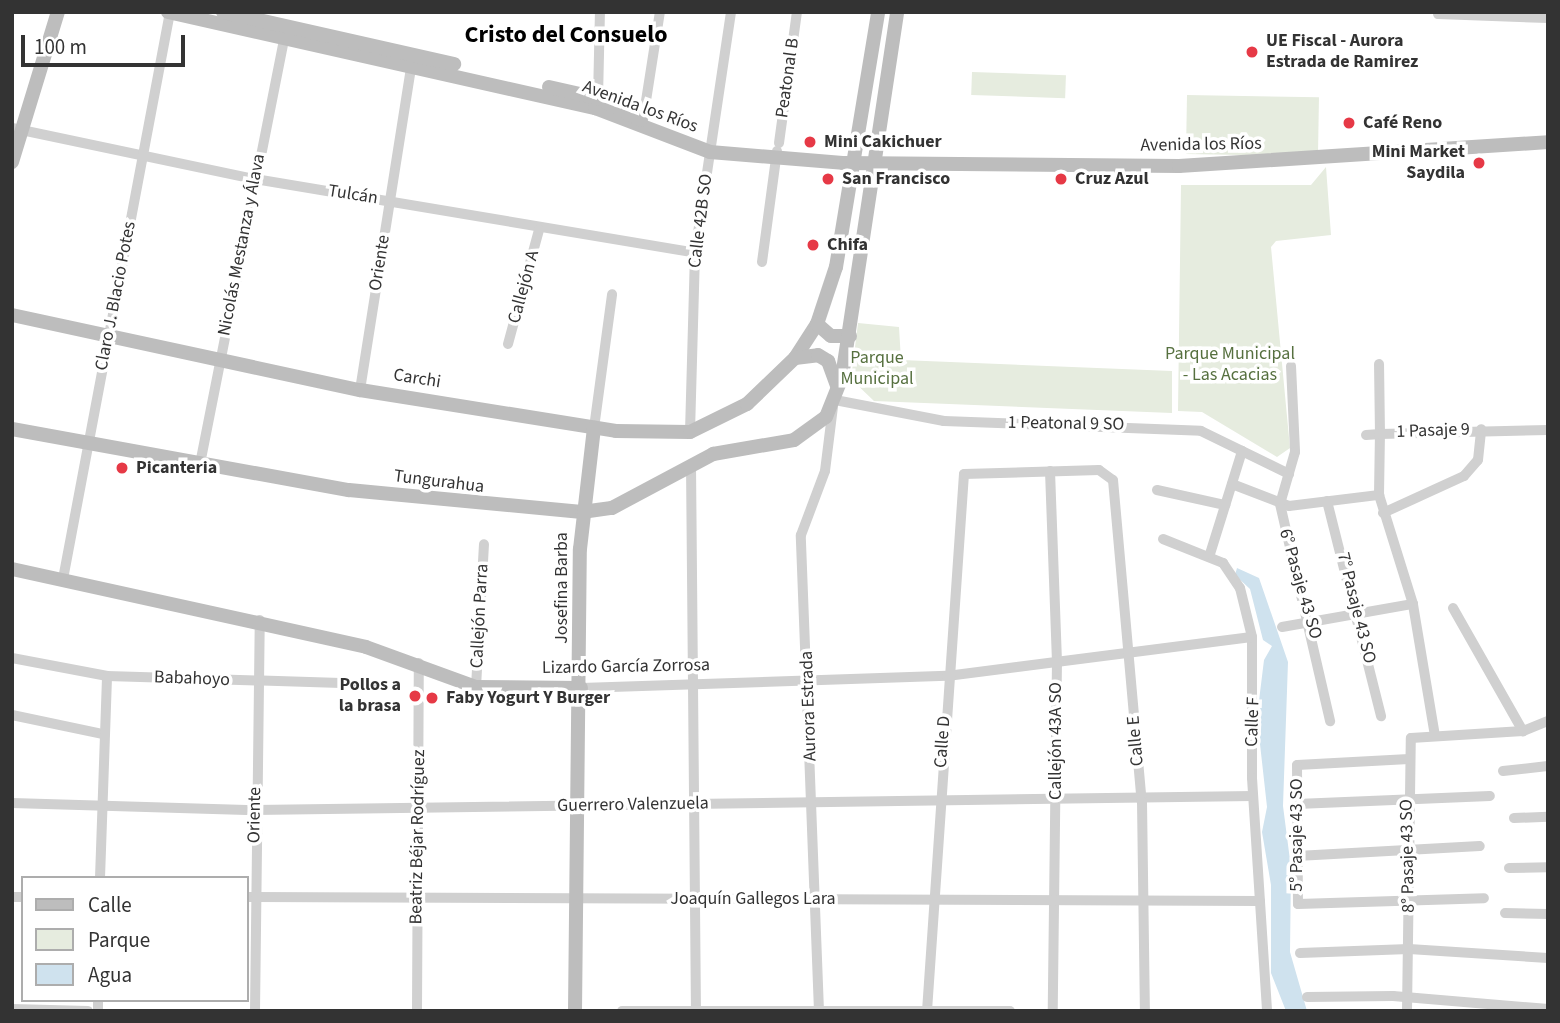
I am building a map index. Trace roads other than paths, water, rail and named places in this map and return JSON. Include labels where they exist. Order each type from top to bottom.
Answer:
[{"type":"main road","points":[[12,162],[17,129],[58,12]]},
{"type":"main road","name":"Avenida los Ríos","points":[[170,12],[281,28]]},
{"type":"main road","name":"Avenida los Ríos","points":[[223,12],[413,58],[598,97],[643,120],[710,147]]},
{"type":"main road","name":"Carchi","points":[[12,315],[220,362],[360,390],[594,428],[690,432],[747,404],[795,358],[817,324],[836,267],[878,12]]},
{"type":"main road","points":[[835,401],[850,336],[897,12]]},
{"type":"main road","name":"Avenida los Ríos","points":[[413,58],[595,108],[710,147],[777,150],[854,159],[1192,166],[1548,142]]},
{"type":"main road","points":[[817,324],[831,336],[850,336]]},
{"type":"main road","points":[[795,358],[818,355],[828,361],[835,401]]},
{"type":"main road","name":"Tungurahua","points":[[12,429],[349,490],[582,512],[611,508],[691,464],[794,440],[835,401]]},
{"type":"main road","name":"Josefina Barba","points":[[575,1011],[582,512],[594,428]]},
{"type":"main road","name":"Lizardo García Zorrosa","points":[[12,569],[260,620],[419,663],[476,687],[581,688]]},
{"type":"street","name":"Claro J. Blacio Potes","points":[[63,579],[170,12]]},
{"type":"street","points":[[598,97],[600,12]]},
{"type":"street","points":[[643,120],[660,12]]},
{"type":"street","name":"Calle 42B SO","points":[[690,432],[695,253],[731,12]]},
{"type":"street","name":"Peatonal B","points":[[762,262],[797,12]]},
{"type":"street","points":[[1438,15],[1547,16]]},
{"type":"street","name":"Nicolás Mestanza y Álava","points":[[200,464],[281,28]]},
{"type":"street","name":"Oriente","points":[[360,390],[413,58]]},
{"type":"street","name":"Tulcán","points":[[17,129],[255,179],[390,201],[539,230],[695,253]]},
{"type":"street","name":"Callejón A","points":[[508,344],[539,230]]},
{"type":"street","name":"Josefina Barba","points":[[594,428],[612,294]]},
{"type":"street","points":[[1366,435],[1380,434],[1379,364]]},
{"type":"street","name":"6° Pasaje 43 SO","points":[[1291,366],[1296,452],[1280,504],[1311,621],[1329,721]]},
{"type":"street","name":"1 Peatonal 9 SO","points":[[835,401],[944,421],[1176,426],[1201,431],[1289,474]]},
{"type":"street","name":"Aurora Estrada","points":[[819,1010],[801,535],[825,471],[835,401]]},
{"type":"street","points":[[1383,513],[1464,476],[1478,460],[1481,429]]},
{"type":"street","name":"1 Pasaje 9","points":[[1379,495],[1380,434],[1481,429],[1548,430]]},
{"type":"street","points":[[1163,539],[1210,554],[1242,452]]},
{"type":"street","points":[[691,464],[689,686],[696,1010]]},
{"type":"street","name":"Calle E","points":[[1050,471],[1110,472],[1142,802],[1148,901],[1145,1011]]},
{"type":"street","name":"Calle D","points":[[927,1009],[938,804],[964,474],[1050,471]]},
{"type":"street","name":"Callejón 43A SO","points":[[1050,471],[1057,660],[1053,1011]]},
{"type":"street","points":[[1232,484],[1280,504],[1379,495],[1413,604],[1434,736]]},
{"type":"street","points":[[1157,490],[1225,506]]},
{"type":"street","name":"7° Pasaje 43 SO","points":[[1327,501],[1359,611],[1381,716]]},
{"type":"street","name":"Callejón Parra","points":[[476,687],[484,544]]},
{"type":"street","name":"Calle F","points":[[1210,554],[1240,588],[1252,637],[1253,796],[1267,1011]]},
{"type":"street","points":[[1282,627],[1359,611],[1413,604]]},
{"type":"street","points":[[1453,608],[1522,731]]},
{"type":"street","name":"Oriente","points":[[255,1011],[250,897],[260,620]]},
{"type":"street","name":"Lizardo García Zorrosa","points":[[581,688],[808,685],[947,676],[1128,649],[1252,637]]},
{"type":"street","name":"Babahoyo","points":[[12,658],[107,676],[373,684]]},
{"type":"street","name":"Beatriz Béjar Rodríguez","points":[[417,1011],[419,663]]},
{"type":"street","points":[[100,876],[102,734],[107,676]]},
{"type":"street","points":[[12,715],[102,734]]},
{"type":"street","points":[[1409,759],[1411,738],[1522,731],[1548,721]]},
{"type":"street","name":"5° Pasaje 43 SO","points":[[1409,759],[1297,765],[1298,905],[1409,897]]},
{"type":"street","name":"8° Pasaje 43 SO","points":[[1407,1011],[1409,759]]},
{"type":"street","points":[[1503,771],[1548,766]]},
{"type":"street","name":"Guerrero Valenzuela","points":[[12,803],[100,808],[255,810],[812,802],[1142,802],[1253,796]]},
{"type":"street","points":[[1297,804],[1407,797],[1490,796]]},
{"type":"street","points":[[1514,818],[1548,817]]},
{"type":"street","points":[[1297,856],[1480,846]]},
{"type":"street","points":[[1509,868],[1548,867]]},
{"type":"street","name":"Joaquín Gallegos Lara","points":[[250,897],[1260,901]]},
{"type":"street","points":[[1409,897],[1484,898]]},
{"type":"street","points":[[1505,913],[1548,914]]},
{"type":"street","points":[[1300,953],[1409,949],[1548,958]]},
{"type":"street","points":[[1307,997],[1408,997],[1548,1009]]},
{"type":"street","points":[[12,1009],[88,1011]]},
{"type":"street","points":[[622,1011],[1010,1011]]},
{"type":"water","points":[[1237,568],[1259,578],[1288,662],[1283,806],[1291,868],[1290,952],[1307,1011],[1286,1011],[1271,973],[1271,885],[1262,832],[1267,807],[1257,717],[1264,660],[1272,646],[1263,640],[1250,589],[1235,575]]},
{"type":"place","name":"UE Fiscal - Aurora Estrada de Ramirez","points":[[1252,52]]},
{"type":"place","name":"Café Reno","points":[[1349,123]]},
{"type":"place","name":"Mini Cakichuer","points":[[810,142]]},
{"type":"place","name":"Mini Market Saydila","points":[[1479,163]]},
{"type":"place","name":"San Francisco","points":[[828,179]]},
{"type":"place","name":"Cruz Azul","points":[[1061,179]]},
{"type":"place","name":"Chifa","points":[[813,245]]},
{"type":"place","name":"Picanteria","points":[[122,468]]},
{"type":"place","name":"Pollos a la brasa","points":[[415,696]]},
{"type":"place","name":"Faby Yogurt Y Burger","points":[[432,698]]},
{"type":"district","name":"Cristo del Consuelo","points":[[566,35]]},
{"type":"park label","name":"Parque Municipal - Las Acacias","points":[[1230,365]]},
{"type":"park label","name":"Parque Municipal","points":[[877,369]]}]
